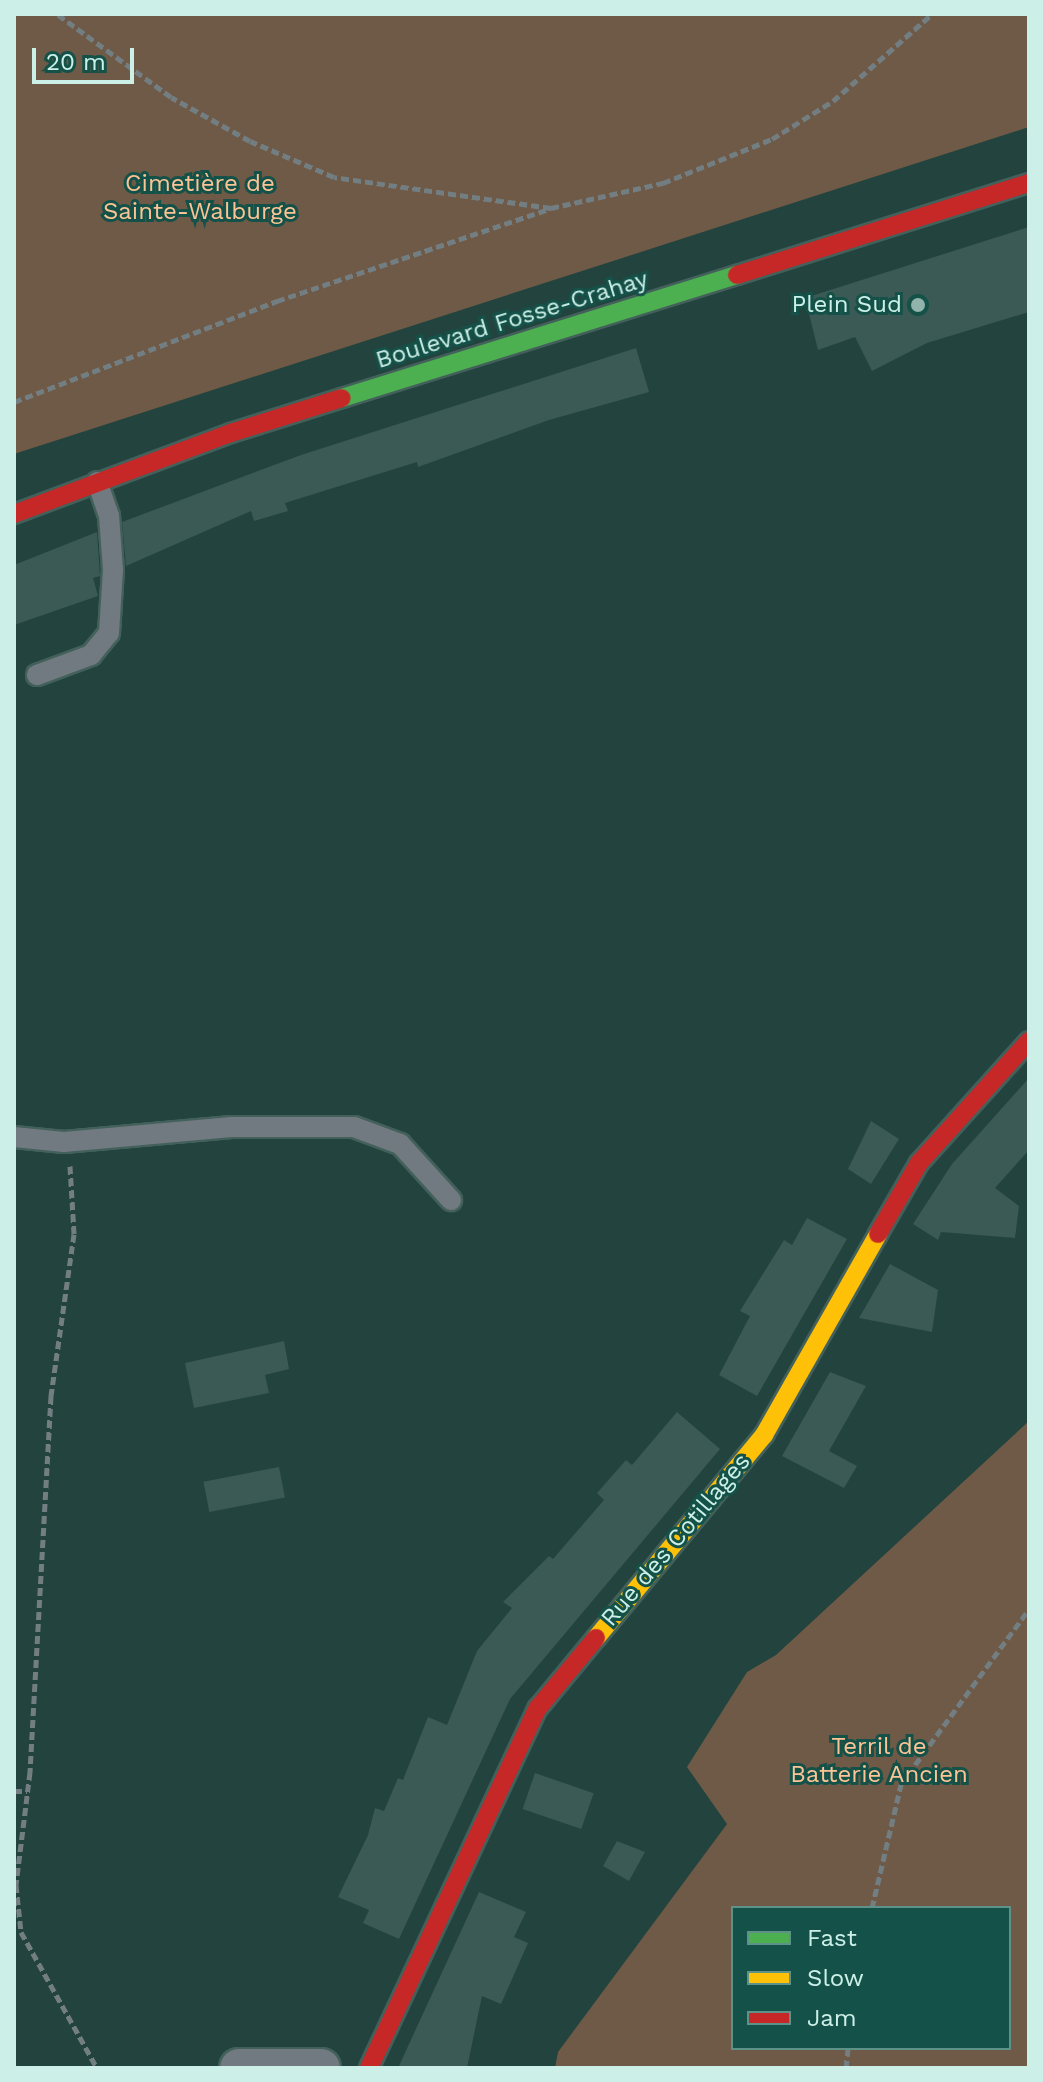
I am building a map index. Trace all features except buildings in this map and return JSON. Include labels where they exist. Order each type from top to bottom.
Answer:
[{"type":"street","name":"Boulevard Fosse-Crahay","points":[[14,514],[231,433],[1029,183]]},
{"type":"street","name":"Rue des Cotillages","points":[[369,2068],[538,1708],[764,1435],[919,1163],[1029,1041]]},
{"type":"street","points":[[239,2068],[321,2068]]},
{"type":"lane","points":[[37,675],[91,655],[109,633],[111,543],[97,482]]},
{"type":"lane","points":[[14,1137],[64,1142],[231,1127],[354,1127],[400,1144],[451,1200]]},
{"type":"path","points":[[57,14],[171,97],[250,141],[334,177],[551,208]]},
{"type":"path","points":[[14,402],[277,301],[551,208],[663,183],[772,139],[833,101],[932,14]]},
{"type":"path","points":[[64,1142],[74,1234],[51,1396],[27,1791],[16,1885],[21,1932],[97,2068]]},
{"type":"path","points":[[872,1906],[901,1784],[1029,1609]]},
{"type":"path","points":[[14,1791],[27,1791]]},
{"type":"green space","name":"Cimetière de Sainte-Walburge","points":[[14,14],[1029,14],[1029,127],[14,454]]},
{"type":"green space","name":"Terril de Batterie Ancien","points":[[1029,1421],[1029,2068],[555,2068],[558,2052],[727,1824],[687,1767],[747,1672],[776,1655]]},
{"type":"traffic: fast","points":[[342,398],[737,275]]},
{"type":"traffic: slow","points":[[596,1638],[764,1435],[878,1234]]},
{"type":"traffic: jam","points":[[737,275],[1029,183]]},
{"type":"traffic: jam","points":[[14,514],[231,433],[342,398]]},
{"type":"traffic: jam","points":[[878,1234],[919,1163],[1029,1041]]},
{"type":"traffic: jam","points":[[369,2068],[538,1708],[596,1638]]},
{"type":"place","name":"Plein Sud","points":[[918,305]]}]
